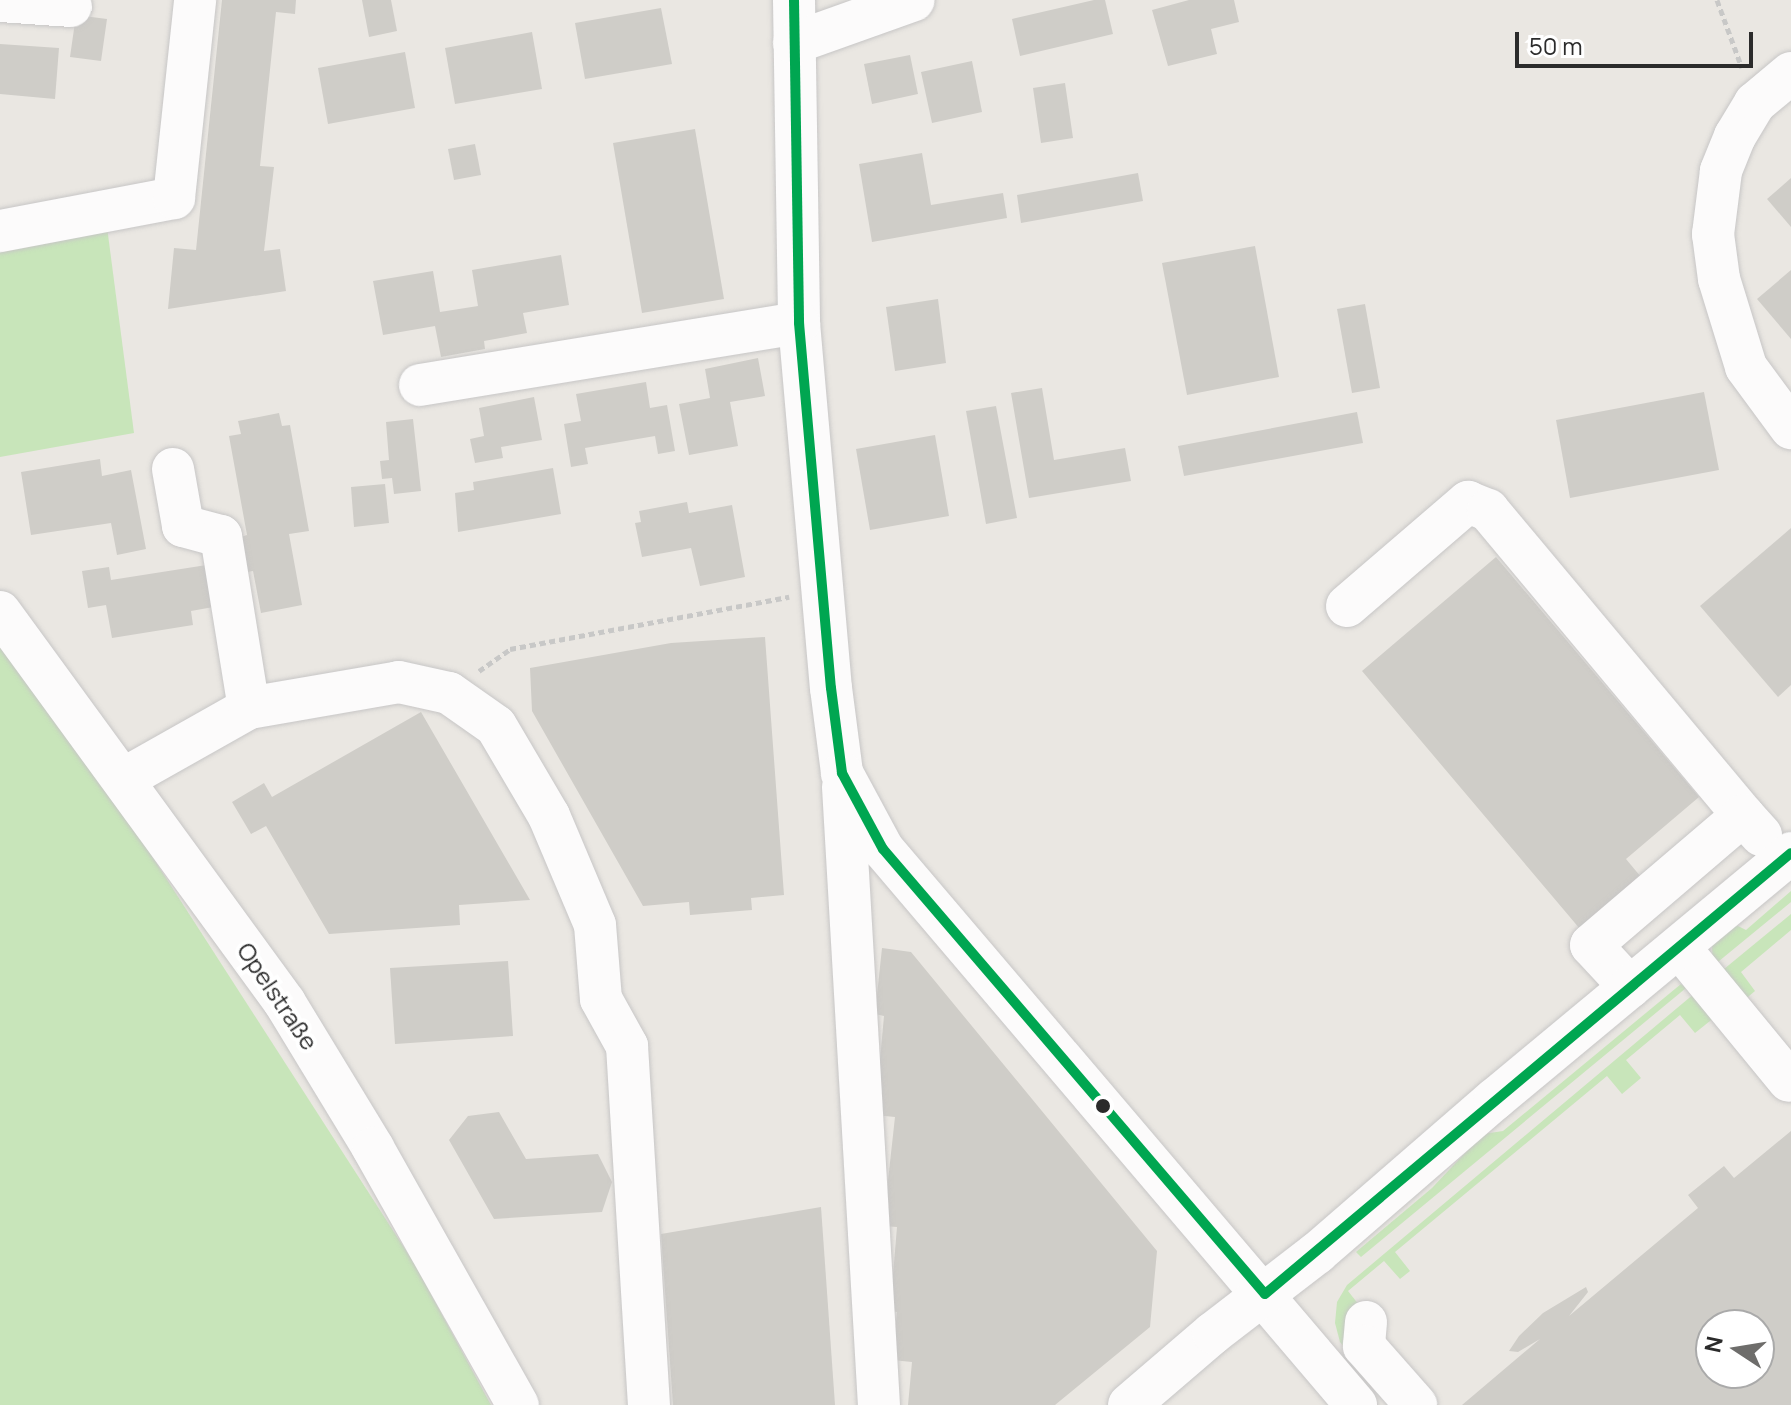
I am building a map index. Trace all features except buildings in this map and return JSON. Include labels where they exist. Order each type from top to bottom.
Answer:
[{"type":"street","points":[[0,231],[174,198],[195,0]]},
{"type":"street","points":[[794,0],[799,323],[831,688],[842,773],[879,1405]]},
{"type":"street","points":[[794,43],[914,0]]},
{"type":"street","points":[[0,1],[71,6]]},
{"type":"street","points":[[1791,73],[1755,103],[1735,136],[1721,171],[1713,234],[1722,293],[1746,367],[1791,428]]},
{"type":"street","points":[[420,385],[799,323]]},
{"type":"street","points":[[173,469],[183,526],[221,536],[249,708]]},
{"type":"street","points":[[1129,1405],[1317,1253],[1787,856],[1743,815],[1488,510],[1468,502],[1347,606]]},
{"type":"street","name":"Opelstraße","points":[[0,612],[125,778],[285,1003],[373,1148],[518,1405]]},
{"type":"street","points":[[125,778],[249,708],[399,682],[449,693],[496,726],[549,816],[595,925],[601,999],[627,1046],[649,1405]]},
{"type":"street","points":[[842,773],[883,849],[1265,1294],[1356,1405]]},
{"type":"street","points":[[1630,987],[1591,945],[1743,815]]},
{"type":"street","points":[[1679,947],[1789,1081]]},
{"type":"street","points":[[1366,1322],[1364,1346],[1416,1405]]},
{"type":"path","points":[[1717,0],[1755,103]]},
{"type":"path","points":[[474,675],[510,649],[793,597]]},
{"type":"green space","points":[[107,227],[134,433],[0,457],[0,247]]},
{"type":"green space","points":[[0,642],[90,760],[414,1263],[491,1405],[0,1405]]},
{"type":"green space","points":[[1791,891],[1791,902],[1713,966],[1712,946],[1717,940],[1736,925],[1746,930]]},
{"type":"green space","points":[[1791,914],[1791,930],[1741,972],[1755,991],[1742,1002],[1718,974]]},
{"type":"green space","points":[[1681,984],[1686,988],[1361,1257],[1356,1252],[1432,1188],[1483,1134],[1503,1131]]},
{"type":"green space","points":[[1695,993],[1715,1017],[1695,1033],[1680,1015],[1626,1060],[1641,1078],[1622,1094],[1607,1076],[1395,1252],[1410,1271],[1400,1279],[1384,1261],[1348,1291],[1363,1310],[1391,1405],[1340,1342],[1335,1323],[1337,1302],[1347,1285]]},
{"type":"transit line","points":[[794,0],[799,323],[831,688],[842,773],[883,849],[1265,1294],[1791,853]]}]
